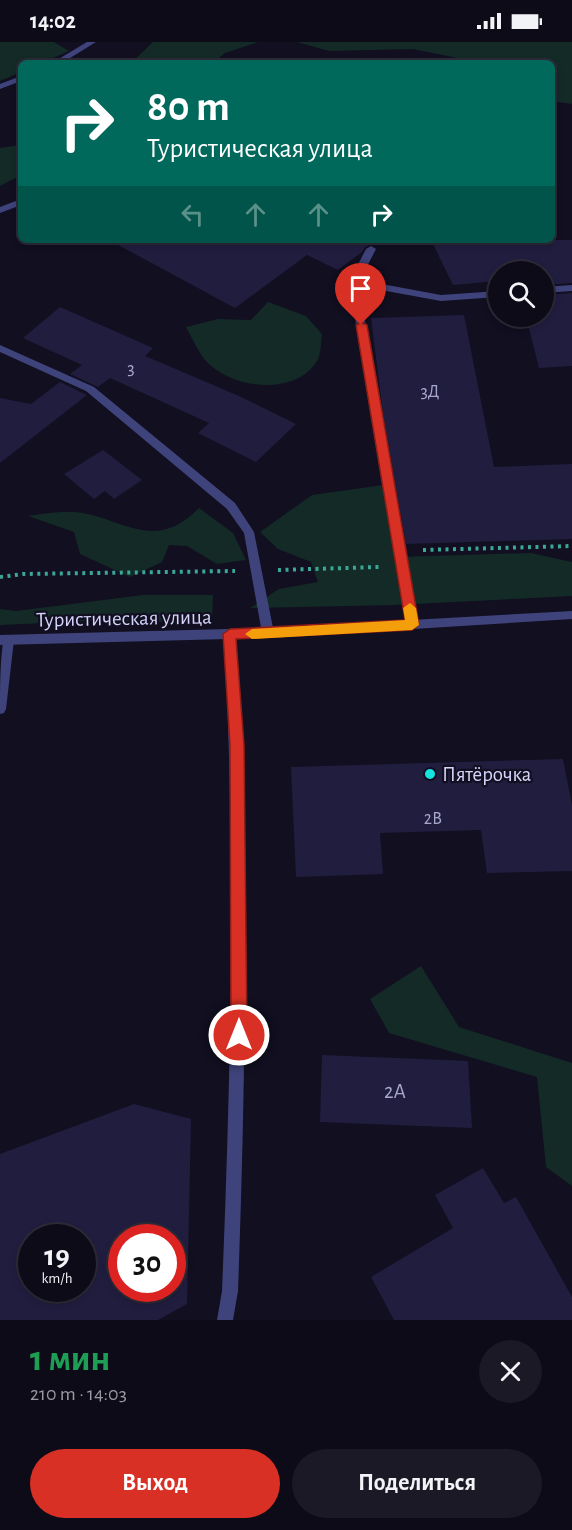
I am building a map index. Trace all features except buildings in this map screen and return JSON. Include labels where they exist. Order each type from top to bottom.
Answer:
[{"type":"street","points":[[61,60],[92,42]]},
{"type":"street","points":[[0,87],[18,79]]},
{"type":"street","points":[[0,210],[18,203]]},
{"type":"street","points":[[371,249],[354,282],[412,625]]},
{"type":"street","points":[[354,282],[441,298],[488,295]]},
{"type":"street","points":[[554,289],[572,288]]},
{"type":"street","points":[[0,348],[90,389],[231,506],[249,532],[268,633]]},
{"type":"street","name":"Туристическая улица","points":[[4,640],[268,633],[572,615]]},
{"type":"street","points":[[225,1320],[230,1291],[239,1057],[237,745],[230,634]]},
{"type":"street","points":[[0,709],[4,640]]},
{"type":"path","points":[[0,577],[23,574],[258,571],[403,566],[413,550],[572,546]]},
{"type":"green space","points":[[0,42],[54,42],[69,51],[49,60],[18,60],[18,73],[0,81]]},
{"type":"green space","points":[[153,42],[258,42],[225,53],[217,60],[134,60]]},
{"type":"green space","points":[[297,42],[572,42],[572,104],[555,101],[555,60],[464,60],[413,49],[329,51]]},
{"type":"green space","points":[[18,145],[18,177],[0,186],[0,148]]},
{"type":"green space","points":[[268,302],[306,316],[322,334],[317,361],[307,372],[294,380],[262,385],[246,383],[230,377],[216,370],[205,360],[186,327],[218,319],[251,320]]},
{"type":"green space","points":[[383,485],[396,557],[531,553],[572,562],[572,596],[394,605],[250,608],[279,589],[318,582],[311,562],[278,549],[260,532],[312,495]]},
{"type":"green space","points":[[199,508],[233,533],[246,560],[217,564],[187,546],[169,545],[162,562],[130,577],[80,554],[74,532],[28,516],[73,512],[88,514],[132,528],[157,531],[171,528]]},
{"type":"green space","points":[[143,595],[213,595],[212,622],[92,621],[0,625],[0,609],[16,611]]},
{"type":"green space","points":[[421,966],[459,1027],[572,1063],[572,1186],[546,1167],[537,1077],[389,1033],[370,999]]},
{"type":"slow traffic","points":[[252,634],[412,625],[410,608]]},
{"type":"place","name":"Пятёрочка","points":[[430,774]]},
{"type":"route","points":[[239,1035],[237,745],[230,634],[412,625],[361,325]]}]
